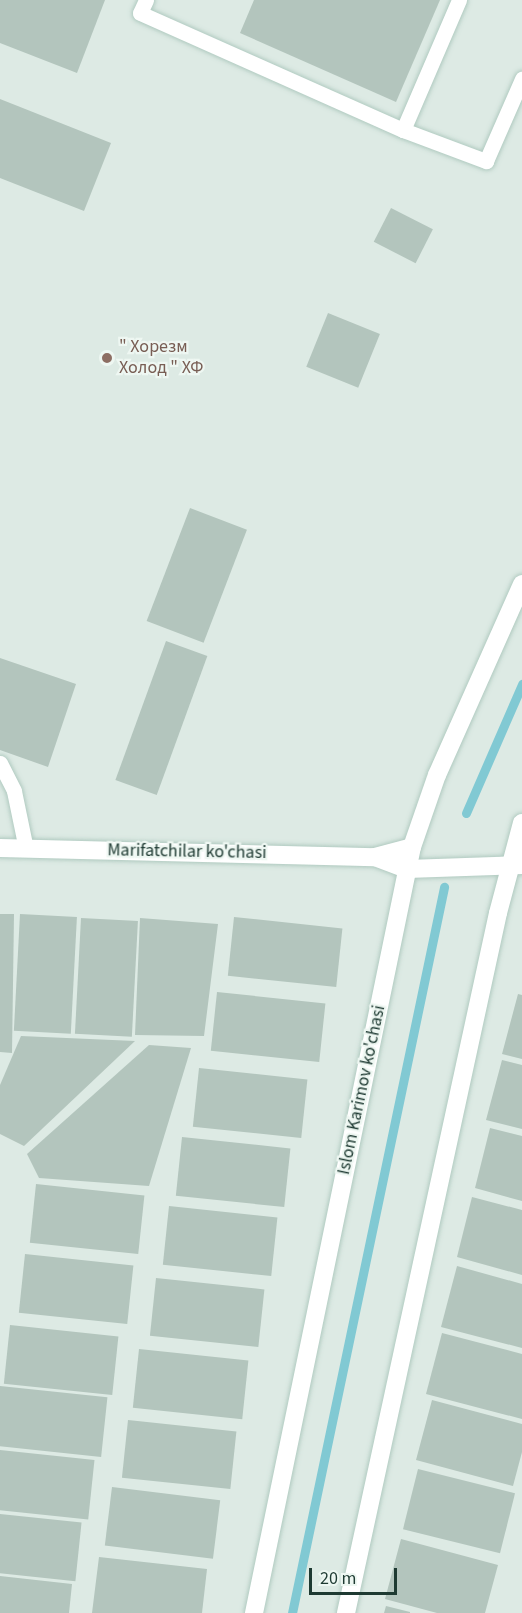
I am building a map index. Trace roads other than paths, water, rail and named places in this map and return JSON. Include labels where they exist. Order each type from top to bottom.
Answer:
[{"type":"main road","name":"Islom Karimov ko'chasi","points":[[254,1613],[412,847],[437,775],[522,584]]},
{"type":"main road","points":[[346,1613],[516,865],[522,823]]},
{"type":"main road","name":"Marifatchilar ko'chasi","points":[[0,848],[375,857],[412,847]]},
{"type":"main road","name":"Marifatchilar ko'chasi","points":[[375,857],[407,869],[516,865]]},
{"type":"lane","points":[[146,0],[140,13],[403,130],[486,160],[522,79]]},
{"type":"lane","points":[[403,130],[459,0]]},
{"type":"lane","points":[[0,762],[14,791],[26,849]]},
{"type":"waterway","points":[[466,813],[522,684]]},
{"type":"waterway","points":[[292,1613],[444,887]]},
{"type":"place","name":"\" Хорезм Холод \" ХФ","points":[[107,358]]}]
